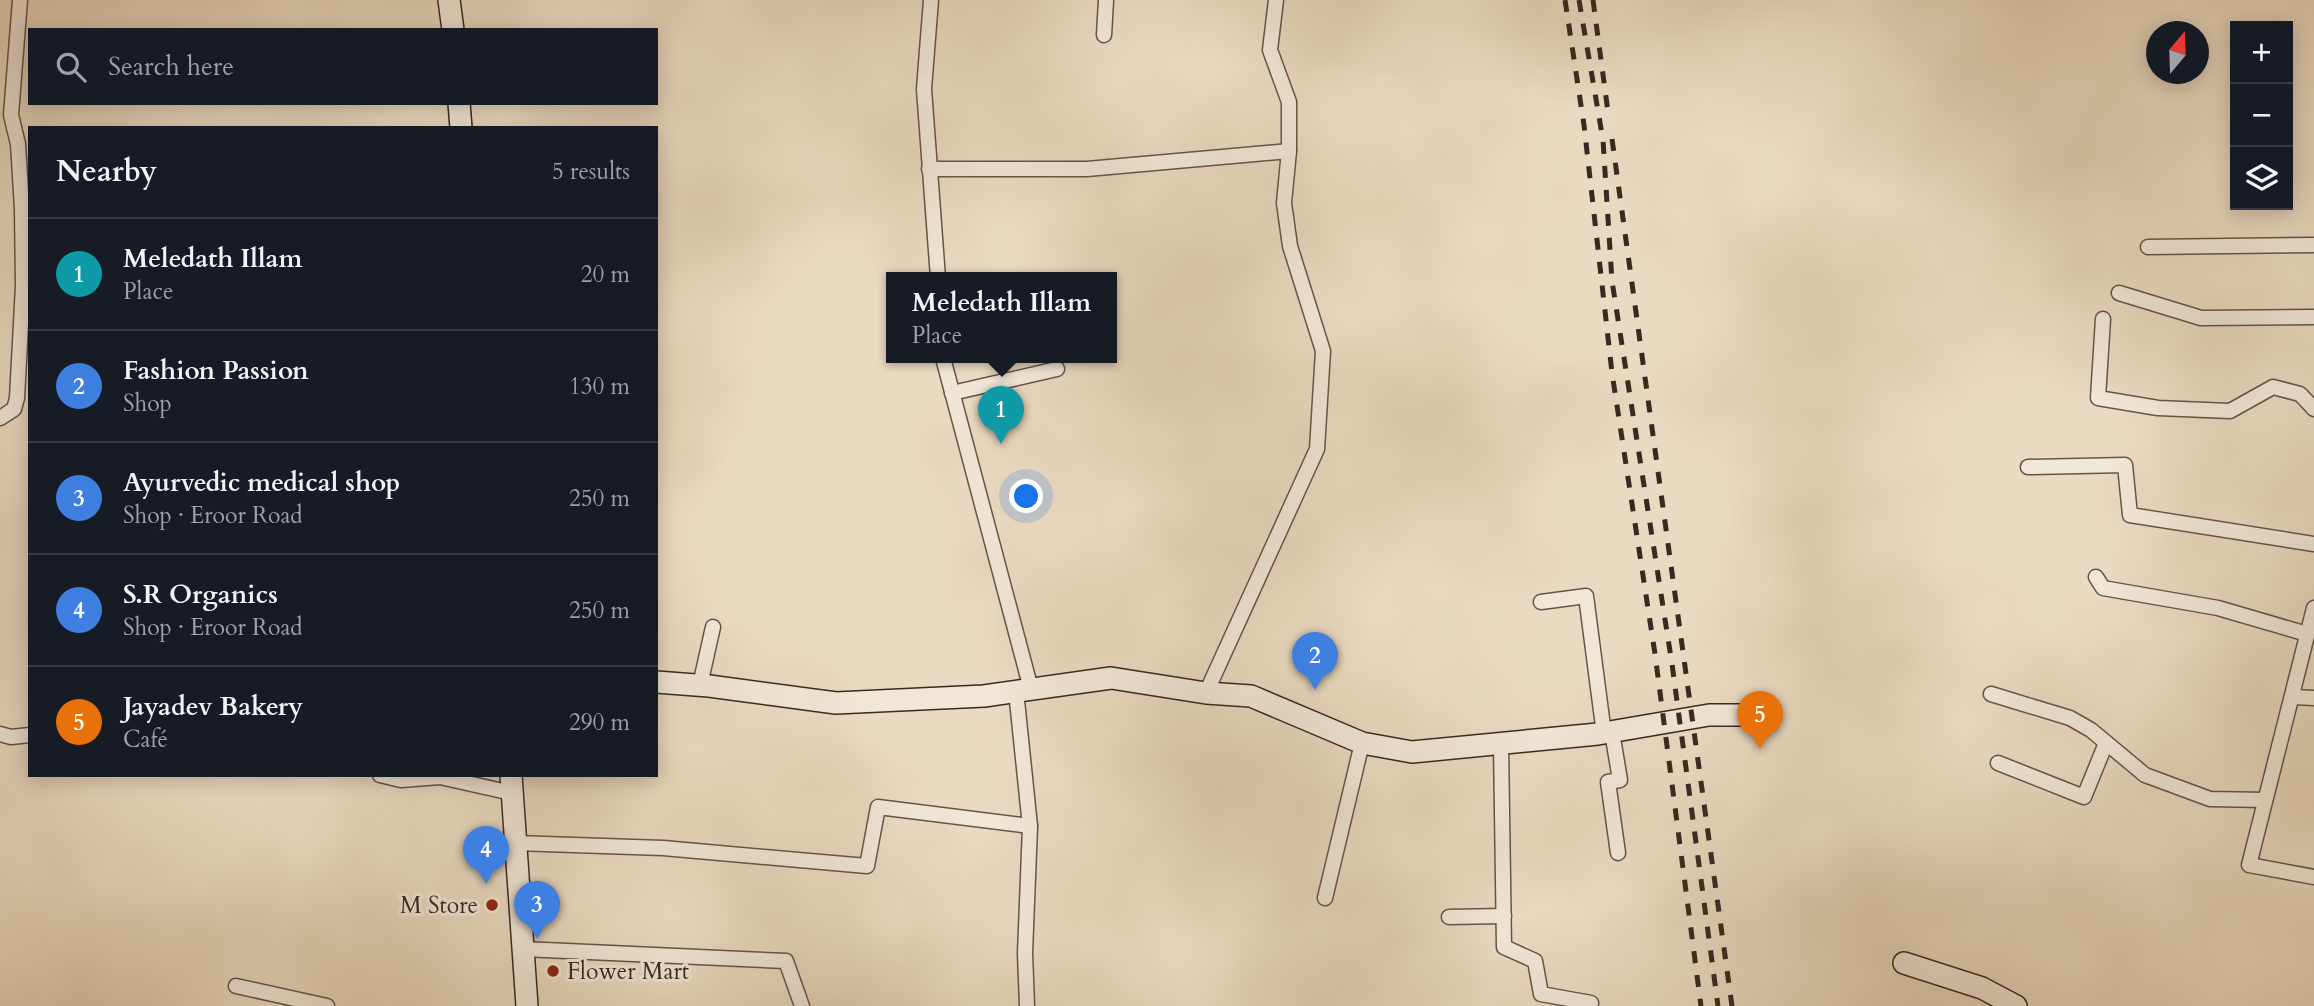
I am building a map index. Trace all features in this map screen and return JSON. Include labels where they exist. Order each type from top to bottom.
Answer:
[{"type":"main road","points":[[449,0],[453,28]]},
{"type":"main road","points":[[459,105],[461,126]]},
{"type":"main road","points":[[658,682],[836,703],[984,695],[1111,678],[1206,693],[1251,696],[1362,743],[1412,752],[1608,733],[1709,715],[1741,715]]},
{"type":"main road","points":[[511,784],[527,1006]]},
{"type":"main road","points":[[1904,962],[2016,1006]]},
{"type":"street","points":[[0,418],[14,409],[24,380],[22,209],[18,144],[11,115],[20,0]]},
{"type":"street","points":[[931,0],[925,89],[938,272]]},
{"type":"street","points":[[1104,34],[1106,0]]},
{"type":"street","points":[[1206,693],[1317,449],[1324,351],[1290,246],[1284,203],[1289,151],[1289,102],[1270,50],[1276,0]]},
{"type":"street","points":[[929,169],[1087,169],[1289,151]]},
{"type":"street","points":[[2148,247],[2314,245]]},
{"type":"street","points":[[2119,293],[2201,318],[2314,317]]},
{"type":"street","points":[[2103,318],[2098,398],[2158,408],[2230,411],[2273,387],[2300,394],[2314,409]]},
{"type":"street","points":[[944,363],[1024,690],[1030,826],[1025,953],[1027,1006]]},
{"type":"street","points":[[952,393],[1058,369]]},
{"type":"street","points":[[2028,467],[2125,465],[2130,515],[2314,544]]},
{"type":"street","points":[[2096,577],[2103,588],[2218,608],[2307,634]]},
{"type":"street","points":[[1541,602],[1586,596],[1608,733],[1620,780],[1608,782],[1618,853]]},
{"type":"street","points":[[2314,608],[2249,865],[2314,877]]},
{"type":"street","points":[[700,685],[713,627]]},
{"type":"street","points":[[1990,694],[2070,718],[2145,775],[2210,799],[2264,800]]},
{"type":"street","points":[[2293,697],[2314,698]]},
{"type":"street","points":[[0,734],[11,737],[28,736]]},
{"type":"street","points":[[1325,898],[1362,743]]},
{"type":"street","points":[[1998,763],[2084,797],[2106,743]]},
{"type":"street","points":[[1501,744],[1504,947],[1535,961],[1541,994],[1591,1003]]},
{"type":"street","points":[[388,777],[401,780],[440,777],[511,784]]},
{"type":"street","points":[[515,843],[663,848],[867,866],[878,807],[1030,826]]},
{"type":"street","points":[[1449,917],[1504,916]]},
{"type":"street","points":[[523,949],[786,961],[802,1006]]},
{"type":"street","points":[[236,986],[327,1006]]},
{"type":"railway","points":[[1565,0],[1584,125],[1612,373],[1655,654],[1701,1006]]},
{"type":"railway","points":[[1579,0],[1603,140],[1612,281],[1672,664],[1718,1006]]},
{"type":"railway","points":[[1593,0],[1608,112]]},
{"type":"railway","points":[[1612,139],[1732,1006]]},
{"type":"place","name":"Meledath Illam","points":[[1001,444]]},
{"type":"place","name":"Fashion Passion","points":[[1315,690]]},
{"type":"place","name":"Jayadev Bakery","points":[[1760,749]]},
{"type":"place","name":"S.R Organics","points":[[486,884]]},
{"type":"place","name":"M Store","points":[[492,905]]},
{"type":"place","name":"Ayurvedic medical shop","points":[[537,939]]},
{"type":"place","name":"Flower Mart","points":[[553,971]]}]
